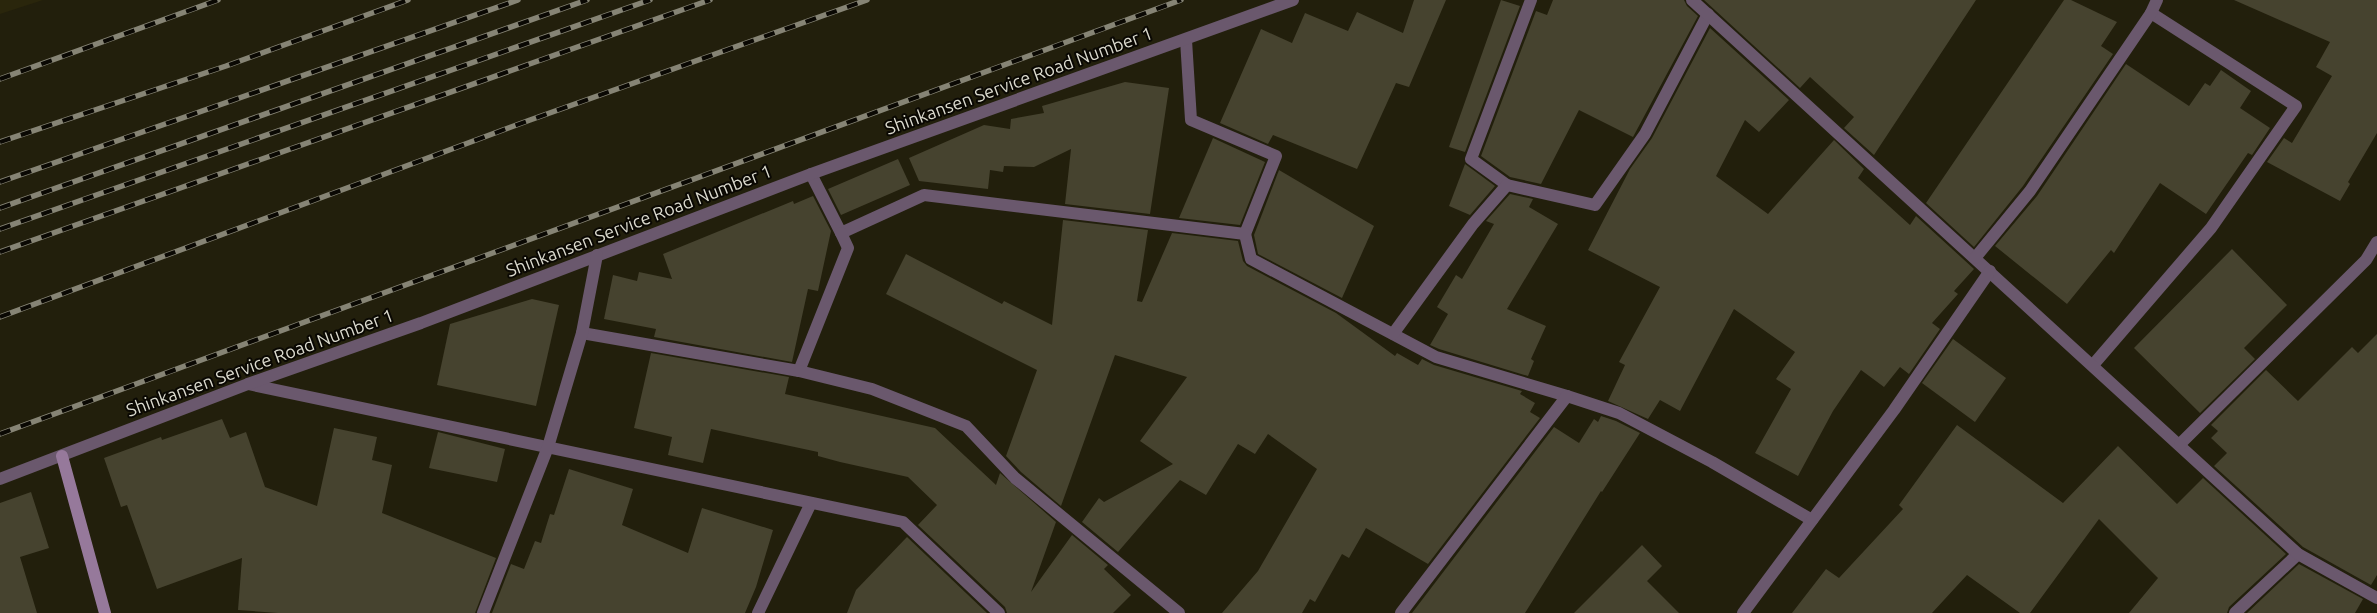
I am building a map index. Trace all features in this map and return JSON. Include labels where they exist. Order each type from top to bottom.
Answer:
[{"type":"street","name":"Shinkansen Service Road Number 1","points":[[0,479],[248,384],[422,323],[811,174],[1186,40],[1292,0]]},
{"type":"street","points":[[1531,0],[1471,159],[1507,185],[1595,204],[1645,134],[1708,14]]},
{"type":"street","points":[[1975,258],[2030,191],[2158,0]]},
{"type":"street","points":[[1695,1],[2298,554],[2377,598]]},
{"type":"street","points":[[2093,365],[2211,228],[2296,106],[2151,13]]},
{"type":"street","points":[[1186,40],[1191,120],[1276,156],[1245,234],[1251,258],[1436,357],[1618,413],[1712,462],[1812,520]]},
{"type":"street","points":[[799,371],[848,248],[811,174]]},
{"type":"street","points":[[1393,334],[1473,224],[1507,185]]},
{"type":"street","points":[[840,233],[924,195],[1245,234]]},
{"type":"street","points":[[2180,444],[2366,260],[2377,242]]},
{"type":"street","points":[[483,613],[548,447],[582,333],[597,255]]},
{"type":"street","points":[[1742,613],[1894,410],[1990,271]]},
{"type":"street","points":[[582,333],[799,371],[872,389],[966,426],[1015,478],[1178,613]]},
{"type":"street","points":[[248,384],[903,522],[999,613]]},
{"type":"street","points":[[1401,613],[1567,396]]},
{"type":"street","points":[[62,456],[105,613]]},
{"type":"street","points":[[758,613],[812,503]]},
{"type":"street","points":[[2236,613],[2298,554]]},
{"type":"shaded area","points":[[0,0],[43,0],[0,14]]},
{"type":"building","points":[[1414,0],[1446,0],[1409,87],[1396,83],[1357,169],[1273,135],[1268,144],[1220,123],[1261,29],[1292,43],[1305,13],[1348,31],[1357,12],[1403,33]]},
{"type":"building","points":[[1501,0],[1520,6],[1465,152],[1449,147]]},
{"type":"building","points":[[1553,0],[1684,0],[1687,6],[1698,16],[1633,137],[1579,110],[1541,184],[1510,177],[1481,156],[1536,11],[1547,15]]},
{"type":"building","points":[[1704,0],[1976,0],[1874,155],[1844,128],[1854,117],[1810,77],[1800,88]]},
{"type":"building","points":[[2064,0],[2071,0],[2117,22],[2101,46],[2113,54],[2023,186],[1974,247],[1926,203]]},
{"type":"building","points":[[2234,0],[2377,0],[2377,133],[2348,182],[2350,184],[2340,201],[2267,162],[2284,138],[2292,143],[2332,76],[2316,67],[2330,42]]},
{"type":"building","points":[[1710,28],[1789,100],[1759,132],[1745,120],[1716,176],[1768,214],[1834,140],[1864,169],[1858,178],[1910,225],[1916,216],[1974,269],[1954,291],[1958,294],[1932,323],[1940,329],[1909,374],[1900,367],[1884,387],[1861,370],[1833,411],[1798,476],[1755,453],[1791,389],[1776,379],[1795,352],[1734,309],[1680,411],[1660,400],[1648,419],[1608,401],[1625,365],[1619,362],[1660,287],[1588,250],[1630,169],[1652,138]]},
{"type":"building","points":[[2126,64],[2189,106],[2205,83],[2210,86],[2221,70],[2251,91],[2240,108],[2270,128],[2252,155],[2248,153],[2206,214],[2160,183],[2114,253],[2111,250],[2067,304],[1995,246],[2037,196]]},
{"type":"building","points":[[1125,82],[1169,88],[1150,214],[1065,204],[1071,149],[1034,167],[1004,166],[1003,172],[990,170],[988,189],[919,181],[909,158],[984,125],[1010,129],[1011,119],[1044,113],[1042,106]]},
{"type":"building","points":[[1213,138],[1265,162],[1240,225],[1179,218]]},
{"type":"building","points":[[898,159],[910,185],[841,215],[828,189]]},
{"type":"building","points":[[1465,164],[1495,186],[1470,215],[1449,206]]},
{"type":"building","points":[[1279,170],[1374,226],[1342,298],[1258,254],[1254,235]]},
{"type":"building","points":[[1510,194],[1533,199],[1529,207],[1558,224],[1507,309],[1546,326],[1531,359],[1534,361],[1528,376],[1430,345],[1448,314],[1437,307],[1456,275],[1462,279],[1494,224],[1486,221]]},
{"type":"building","points":[[813,196],[831,231],[818,291],[808,289],[792,362],[654,337],[656,329],[604,319],[613,275],[637,281],[639,272],[672,279],[663,254],[793,201],[794,204]]},
{"type":"building","points":[[1063,220],[1148,230],[1137,301],[1142,302],[1172,233],[1238,241],[1243,261],[1247,266],[1336,313],[1395,356],[1397,353],[1418,365],[1422,359],[1434,365],[1522,391],[1520,394],[1535,403],[1530,412],[1540,418],[1428,564],[1366,528],[1349,558],[1342,554],[1315,602],[1310,599],[1302,613],[1222,613],[1258,571],[1317,469],[1268,434],[1255,454],[1238,444],[1206,495],[1180,480],[1118,552],[1082,522],[1099,498],[1104,502],[1173,464],[1140,441],[1187,377],[1115,355],[1061,506],[1021,472],[1006,456],[1037,370],[886,294],[906,254],[1002,304],[1004,301],[1052,325]]},
{"type":"building","points":[[2232,249],[2287,305],[2244,348],[2255,359],[2200,413],[2134,348]]},
{"type":"building","points":[[532,299],[559,305],[536,406],[437,385],[450,324]]},
{"type":"building","points":[[2377,334],[2377,575],[2371,585],[2303,547],[2214,466],[2227,453],[2211,438],[2218,431],[2211,425],[2266,370],[2298,401],[2352,347],[2358,353]]},
{"type":"building","points":[[1953,339],[2006,378],[1975,422],[1922,383]]},
{"type":"building","points":[[651,353],[789,377],[785,394],[935,428],[996,485],[1000,473],[1056,522],[1031,592],[1072,535],[1108,565],[1104,569],[1131,595],[1113,613],[1007,613],[1005,607],[918,525],[937,505],[908,477],[818,456],[818,452],[711,429],[703,463],[668,455],[672,437],[634,428]]},
{"type":"building","points":[[1601,416],[1640,433],[1601,491],[1525,613],[1412,613],[1554,427],[1579,443],[1594,419],[1598,422]]},
{"type":"building","points":[[222,419],[230,438],[246,432],[265,487],[317,506],[334,428],[377,437],[372,460],[392,465],[382,513],[496,558],[475,613],[278,613],[238,610],[242,558],[157,589],[127,505],[121,507],[104,458],[161,437],[162,440]]},
{"type":"building","points":[[1957,425],[2063,503],[2118,446],[2177,504],[2203,478],[2286,554],[2229,607],[2227,613],[2129,613],[2158,578],[2099,519],[2030,613],[2020,613],[1967,575],[1932,613],[1792,613],[1826,569],[1839,578],[1903,509],[1899,505]]},
{"type":"building","points":[[438,432],[505,449],[497,482],[429,468]]},
{"type":"building","points":[[569,469],[633,489],[622,525],[688,553],[702,508],[773,530],[756,587],[745,613],[492,613],[511,564],[524,569],[535,541],[541,543],[550,514],[554,515]]},
{"type":"building","points":[[31,492],[49,548],[20,557],[37,613],[0,613],[0,503]]},
{"type":"building","points":[[907,537],[987,613],[847,613],[856,590]]},
{"type":"building","points":[[1642,545],[1662,566],[1647,581],[1679,613],[1574,613]]},
{"type":"building","points":[[2299,564],[2363,599],[2355,613],[2247,613]]},
{"type":"railway","points":[[0,79],[218,0]]},
{"type":"railway","points":[[0,142],[226,66],[408,0]]},
{"type":"railway","points":[[0,182],[518,0]]},
{"type":"railway","points":[[0,208],[587,0]]},
{"type":"railway","points":[[0,229],[650,0]]},
{"type":"railway","points":[[0,252],[710,0]]},
{"type":"railway","points":[[0,317],[530,120],[867,0]]},
{"type":"railway","points":[[0,434],[1181,0]]}]
